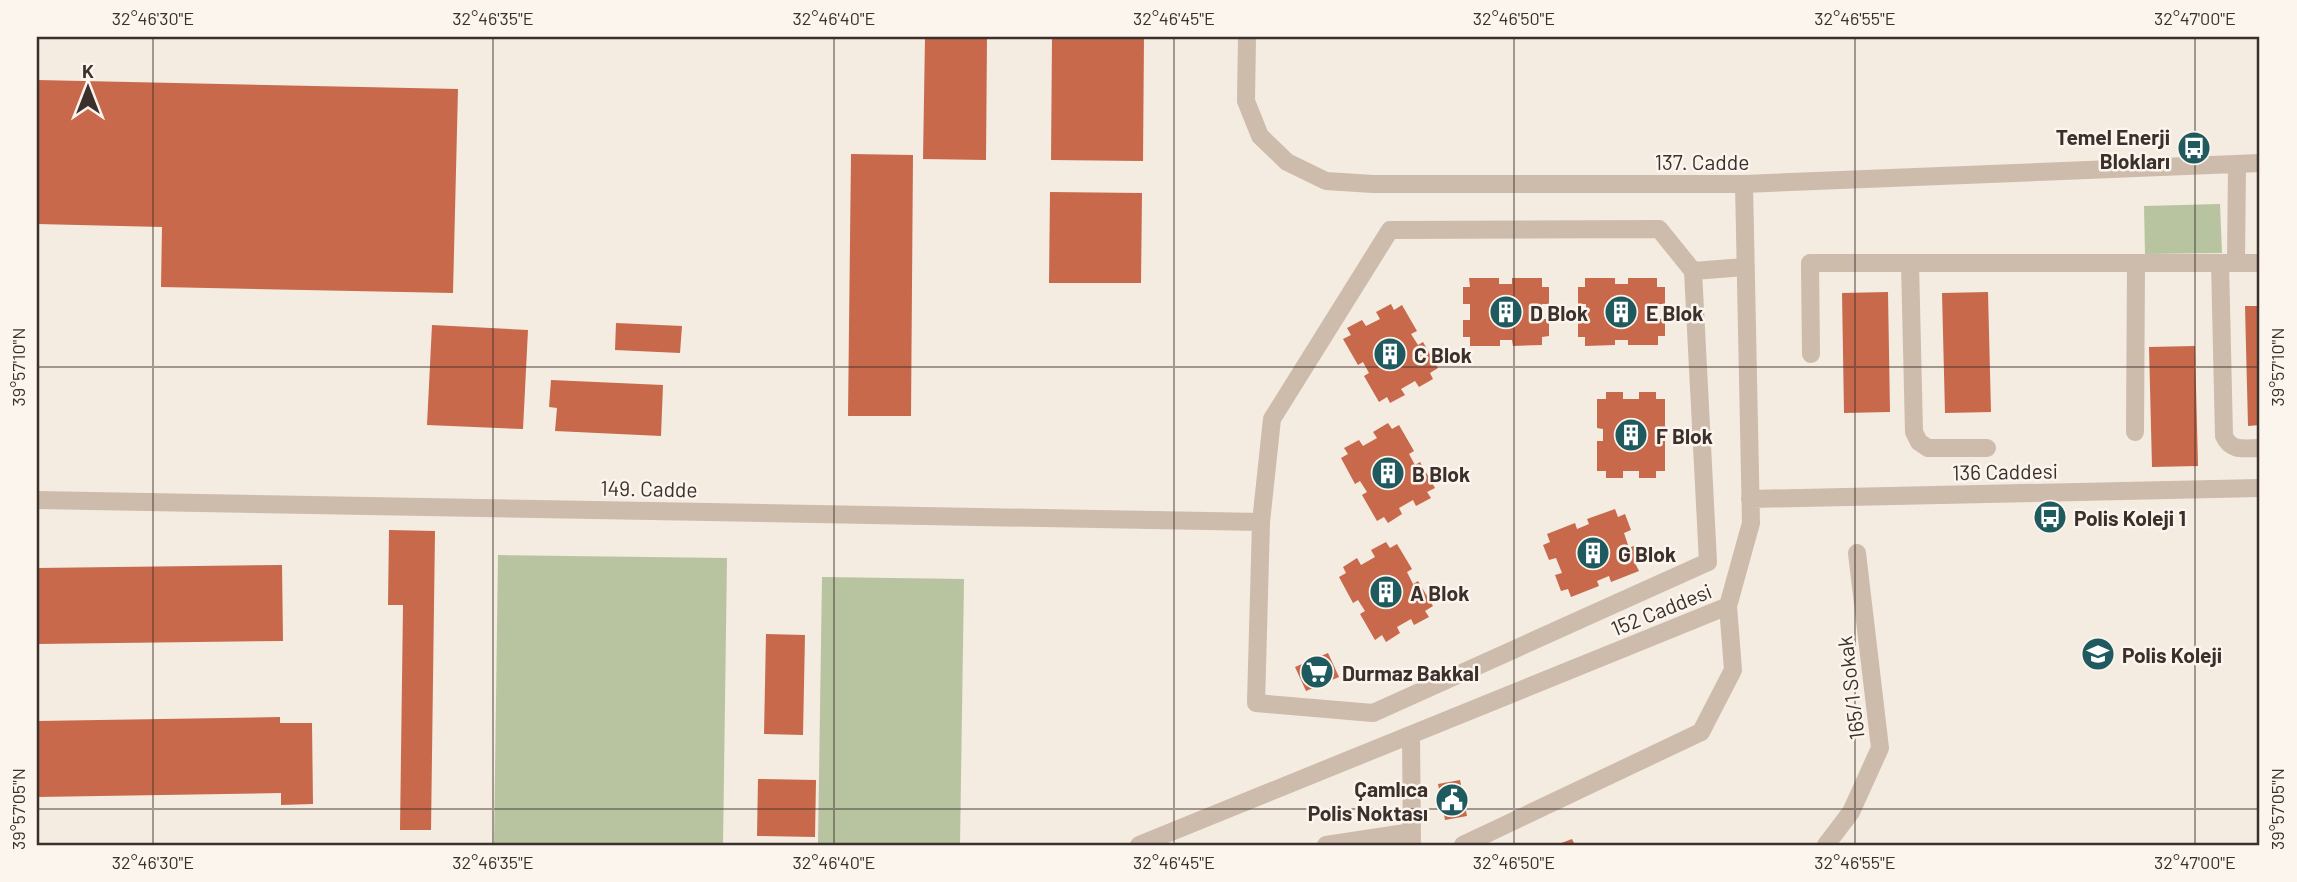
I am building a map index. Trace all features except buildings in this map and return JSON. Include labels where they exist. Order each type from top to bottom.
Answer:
[{"type":"street","name":"137. Cadde","points":[[1247,37],[1246,101],[1260,136],[1287,162],[1326,181],[1373,184],[1744,184],[2260,163]]},
{"type":"street","points":[[2236,165],[2228,263],[2224,436],[2234,448],[2260,448]]},
{"type":"street","name":"152 Caddesi","points":[[1139,845],[1728,606],[1751,523],[1744,184]]},
{"type":"street","points":[[1659,229],[1693,271],[1708,562],[1373,713],[1256,703],[1261,522],[1272,419],[1390,230],[1659,229]]},
{"type":"street","points":[[1811,354],[1810,263],[2260,263]]},
{"type":"street","points":[[1910,263],[1913,426],[1916,437],[1928,448],[1987,449]]},
{"type":"street","points":[[2135,432],[2136,263]]},
{"type":"street","points":[[1693,271],[1745,267]]},
{"type":"street","name":"136 Caddesi","points":[[1750,499],[2260,488]]},
{"type":"street","name":"149. Cadde","points":[[37,499],[1261,522]]},
{"type":"street","name":"165/1 Sokak","points":[[1826,845],[1851,812],[1880,748],[1857,553]]},
{"type":"street","points":[[1463,845],[1701,732],[1734,670],[1728,606]]},
{"type":"street","points":[[1326,845],[1412,839],[1411,735]]},
{"type":"green space","points":[[2220,204],[2222,253],[2145,254],[2144,206]]},
{"type":"green space","points":[[498,555],[727,558],[723,845],[494,845]]},
{"type":"green space","points":[[822,577],[964,579],[960,845],[818,843]]},
{"type":"place","name":"Temel Enerji Blokları","points":[[2194,148]]},
{"type":"place","name":"D Blok","points":[[1506,312]]},
{"type":"place","name":"E Blok","points":[[1621,312]]},
{"type":"place","name":"C Blok","points":[[1390,354]]},
{"type":"place","name":"F Blok","points":[[1631,435]]},
{"type":"place","name":"B Blok","points":[[1388,473]]},
{"type":"place","name":"Polis Koleji 1","points":[[2050,517]]},
{"type":"place","name":"G Blok","points":[[1593,553]]},
{"type":"place","name":"A Blok","points":[[1386,592]]},
{"type":"place","name":"Polis Koleji","points":[[2098,654]]},
{"type":"place","name":"Durmaz Bakkal","points":[[1317,672]]},
{"type":"place","name":"Çamlıca Polis Noktası","points":[[1452,800]]}]
